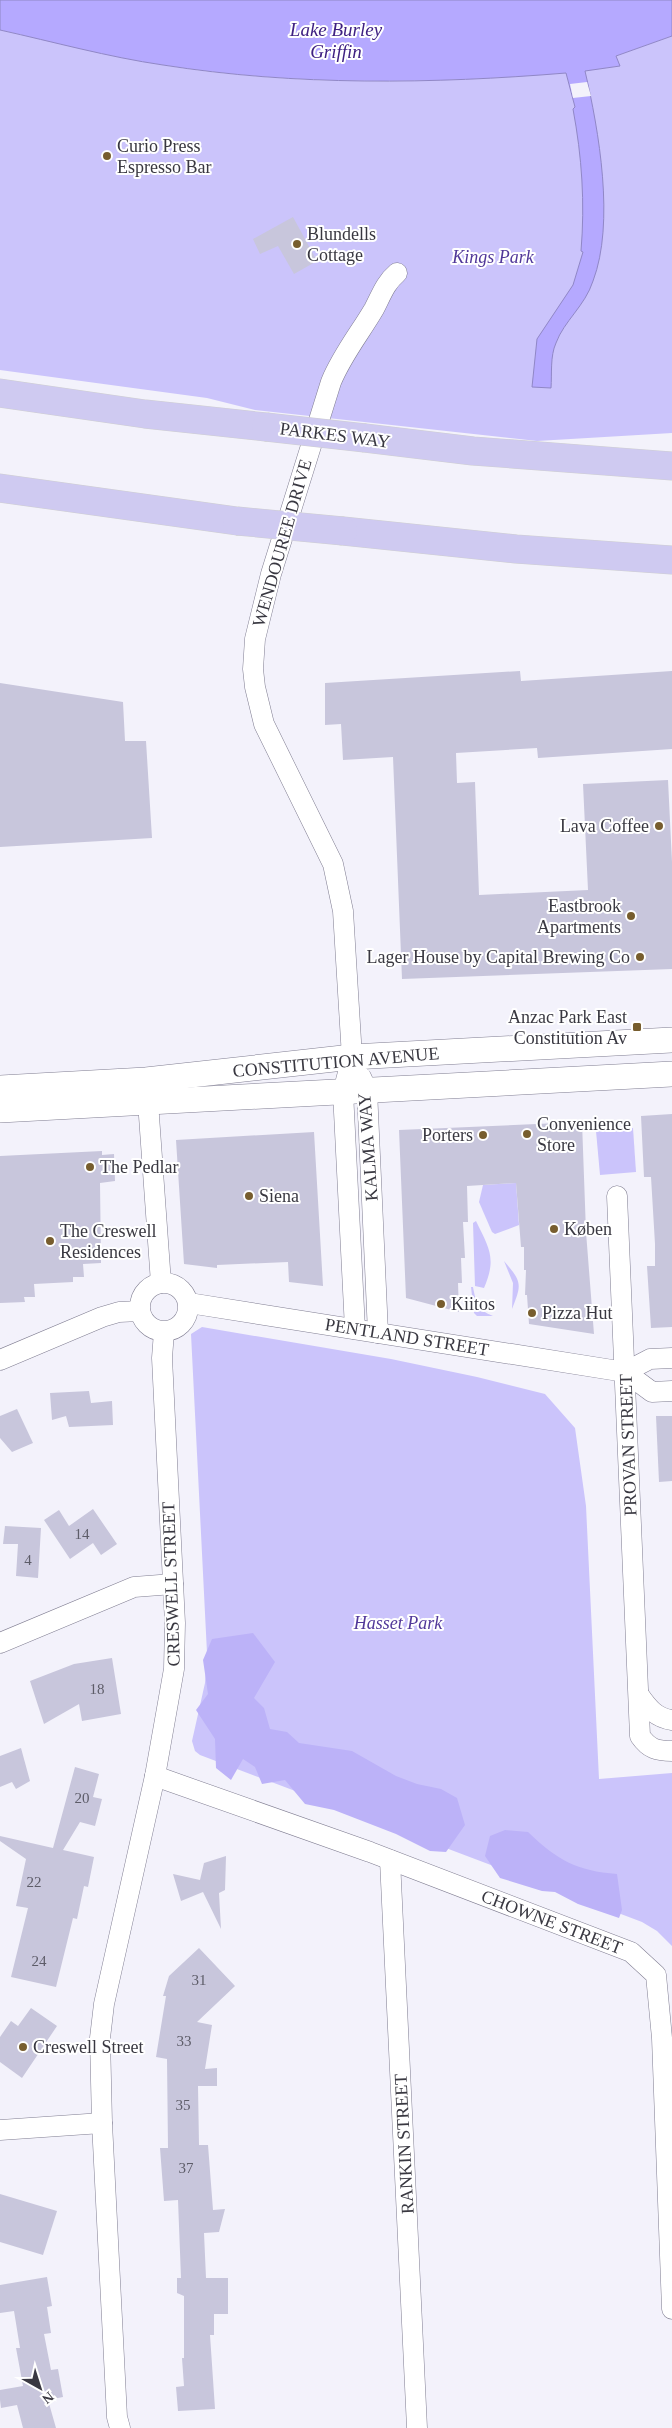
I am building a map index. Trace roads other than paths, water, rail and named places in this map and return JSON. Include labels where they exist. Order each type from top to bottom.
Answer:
[{"type":"main road","name":"PARKES WAY","points":[[0,393],[145,414],[473,451],[672,466]]},
{"type":"main road","points":[[0,488],[237,521],[516,549],[672,560]]},
{"type":"street","name":"WENDOUREE DRIVE","points":[[352,1057],[343,911],[333,864],[264,724],[254,687],[255,639],[271,574],[331,382],[342,358],[375,308],[386,284],[397,273]]},
{"type":"street","name":"CONSTITUTION AVENUE","points":[[0,1088],[146,1080],[352,1057],[672,1040]]},
{"type":"street","name":"KALMA WAY","points":[[352,1057],[378,1333]]},
{"type":"street","name":"CONSTITUTION AVENUE","points":[[0,1110],[672,1074]]},
{"type":"street","name":"KALMA WAY","points":[[355,1091],[355,1329]]},
{"type":"street","points":[[148,1102],[161,1283]]},
{"type":"street","name":"PROVAN STREET","points":[[617,1196],[640,1736],[647,1745],[657,1751],[672,1751]]},
{"type":"street","points":[[161,1283],[175,1285],[182,1289],[189,1303],[189,1310],[183,1323],[171,1331],[164,1332],[157,1331],[146,1323],[140,1311],[140,1303],[147,1290],[161,1283]]},
{"type":"street","name":"PENTLAND STREET","points":[[189,1303],[625,1372],[652,1392],[672,1391]]},
{"type":"street","points":[[0,1360],[102,1317],[140,1311]]},
{"type":"street","name":"CRESWELL STREET","points":[[120,2428],[117,2407],[100,2058],[103,2012],[155,1776],[174,1669],[163,1387],[164,1332]]},
{"type":"street","points":[[625,1372],[650,1359],[672,1358]]},
{"type":"street","points":[[0,1643],[134,1587],[172,1584]]},
{"type":"street","points":[[639,1695],[652,1712],[659,1717],[672,1720]]},
{"type":"street","name":"CHOWNE STREET","points":[[155,1776],[390,1860],[631,1952],[656,1975],[668,2090],[672,2309]]},
{"type":"street","name":"RANKIN STREET","points":[[390,1860],[417,2428]]},
{"type":"street","points":[[0,2130],[102,2123]]},
{"type":"water","name":"Lake Burley Griffin","points":[[0,0],[672,0],[672,36],[616,56],[620,66],[585,71],[599,149],[604,205],[603,232],[600,258],[593,281],[585,298],[564,328],[554,348],[551,388],[532,387],[537,339],[573,285],[583,252],[581,251],[583,198],[581,162],[573,109],[575,107],[566,73],[415,81],[364,81],[313,80],[213,72],[122,58],[0,30]]},
{"type":"place","name":"Curio Press Espresso Bar","points":[[107,156]]},
{"type":"place","name":"Blundells Cottage","points":[[297,244]]},
{"type":"place","name":"Lava Coffee","points":[[659,826]]},
{"type":"place","name":"Eastbrook Apartments","points":[[631,916]]},
{"type":"place","name":"Lager House by Capital Brewing Co","points":[[640,957]]},
{"type":"place","name":"Anzac Park East Constitution Av","points":[[637,1027]]},
{"type":"place","name":"Convenience Store","points":[[527,1134]]},
{"type":"place","name":"Porters","points":[[483,1135]]},
{"type":"place","name":"The Pedlar","points":[[90,1167]]},
{"type":"place","name":"Siena","points":[[249,1196]]},
{"type":"place","name":"Køben","points":[[554,1229]]},
{"type":"place","name":"The Creswell Residences","points":[[50,1241]]},
{"type":"place","name":"Kiitos","points":[[441,1304]]},
{"type":"place","name":"Pizza Hut","points":[[532,1313]]},
{"type":"place","name":"Creswell Street","points":[[23,2047]]},
{"type":"park label","name":"Kings Park","points":[[493,257]]},
{"type":"park label","name":"Hasset Park","points":[[398,1623]]}]
